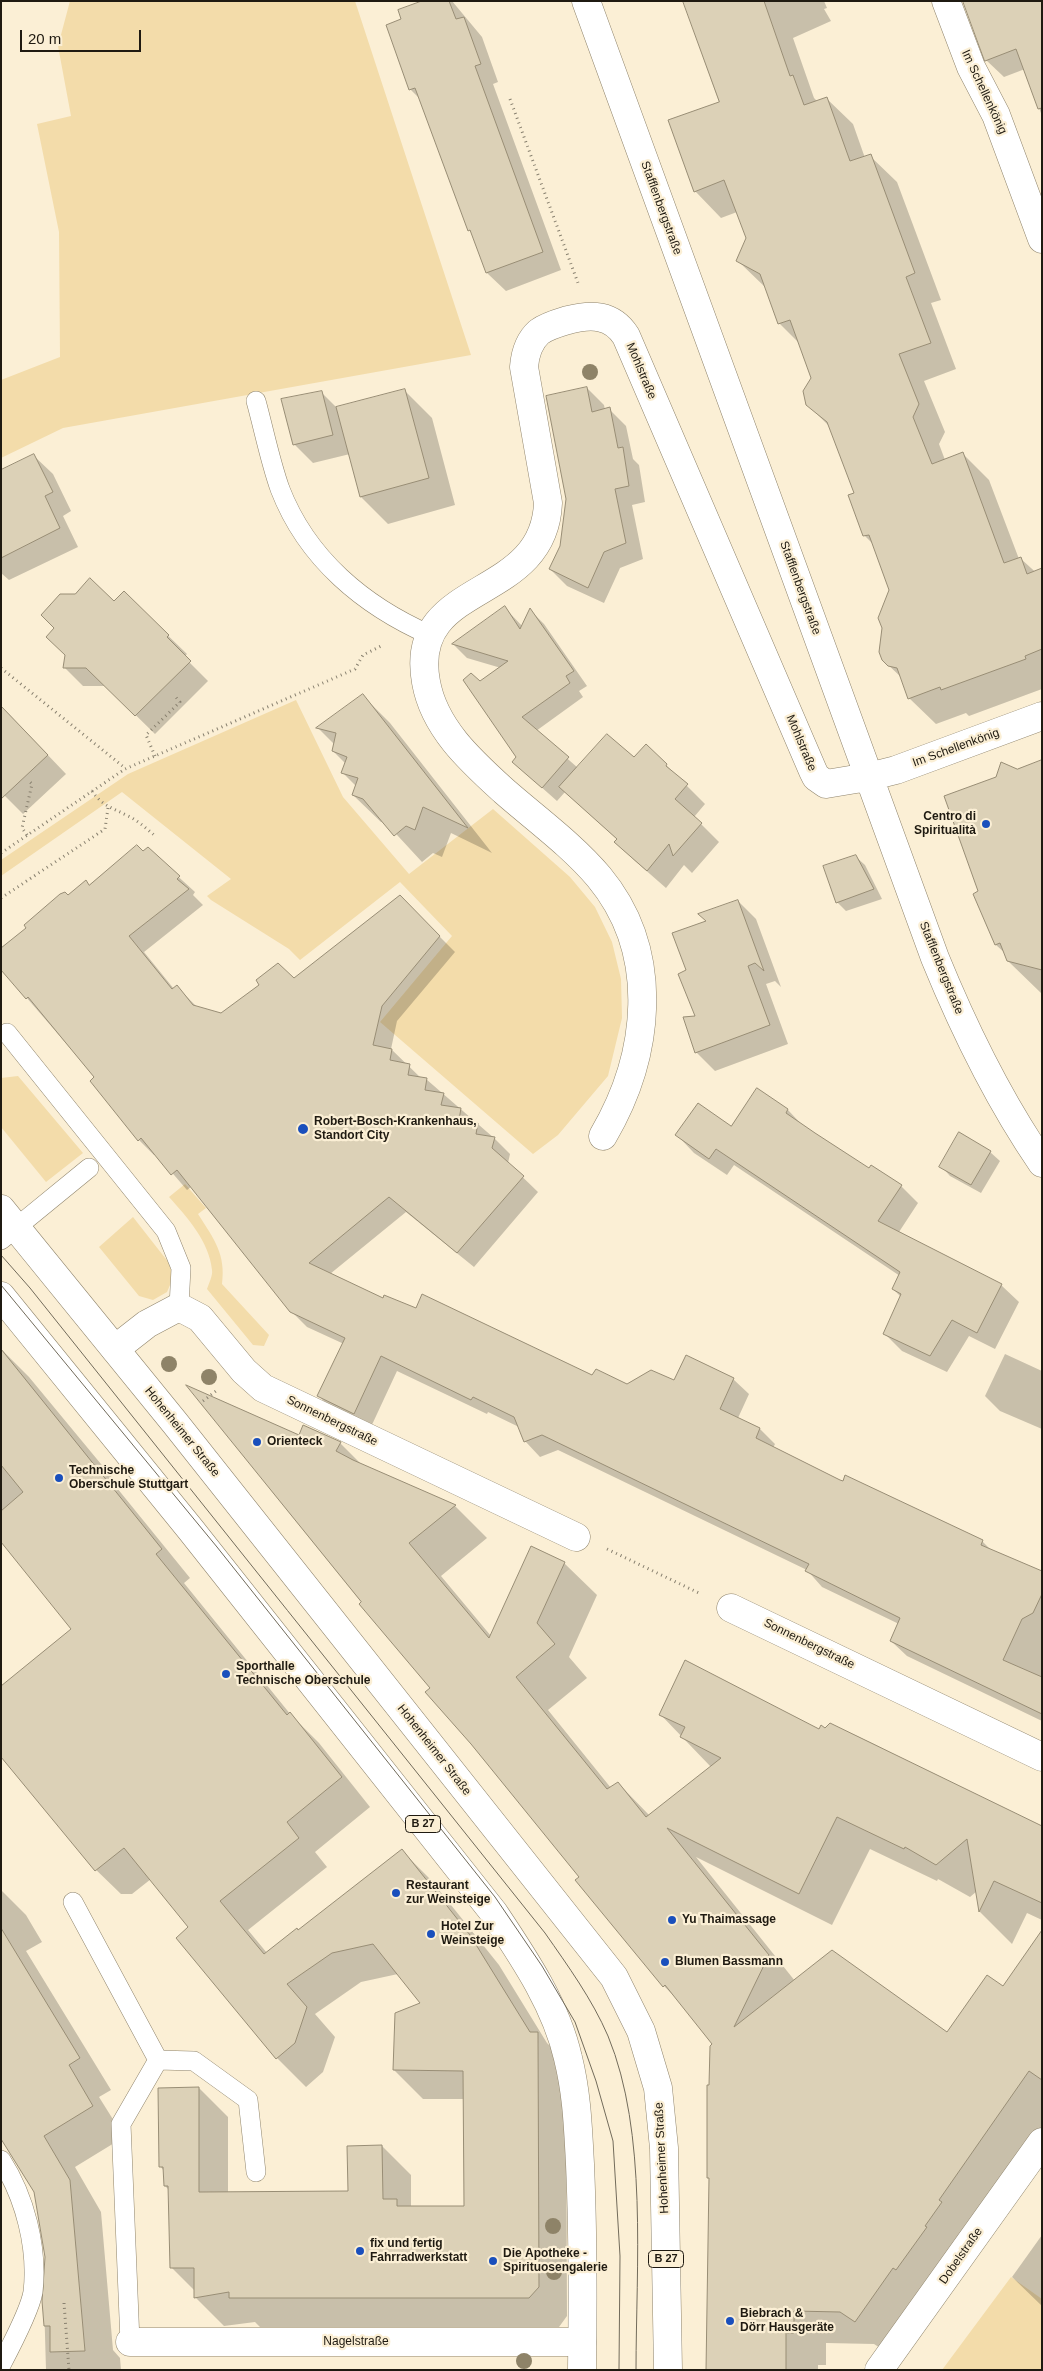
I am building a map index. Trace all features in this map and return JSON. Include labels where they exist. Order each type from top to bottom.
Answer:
[{"type":"street","name":"Stafflenbergstraße","points":[[586,1],[868,777],[952,1000],[993,1082],[1042,1163]]},
{"type":"street","name":"Im Schellenkönig","points":[[946,1],[971,67],[996,115],[1042,239]]},
{"type":"street","name":"Mohlstraße","points":[[603,1136],[622,1101],[629,1082],[643,1020],[642,976],[632,934],[612,895],[600,878],[585,862],[487,776],[460,749],[447,732],[430,699],[426,682],[425,652],[430,634],[438,622],[457,604],[516,568],[534,550],[540,540],[547,515],[548,503],[525,378],[525,358],[528,348],[539,332],[558,323],[590,316],[608,319],[622,329],[816,778],[832,785],[868,777]]},
{"type":"street","name":"Im Schellenkönig","points":[[868,777],[896,770],[1042,716]]},
{"type":"street","name":"Hohenheimer Straße","points":[[6,1226],[115,1349],[614,1977],[641,2031],[658,2088],[664,2148],[668,2370]]},
{"type":"street","name":"B 27","points":[[1,1296],[191,1530],[494,1913],[528,1965],[553,2014],[568,2058],[578,2115],[584,2240],[582,2370]]},
{"type":"street","points":[[115,1349],[147,1324],[179,1307]]},
{"type":"street","name":"Sonnenbergstraße","points":[[179,1307],[200,1318],[244,1371],[263,1388],[576,1537]]},
{"type":"street","name":"Sonnenbergstraße","points":[[731,1608],[1042,1757]]},
{"type":"street","name":"Dobelstraße","points":[[880,2370],[1042,2142]]},
{"type":"street","name":"Nagelstraße","points":[[130,2342],[582,2342]]},
{"type":"lane","points":[[256,401],[280,489],[304,535],[319,556],[337,575],[377,608],[399,621],[430,634]]},
{"type":"lane","points":[[7,1033],[166,1231],[181,1268],[179,1307]]},
{"type":"lane","points":[[6,1226],[89,1168]]},
{"type":"lane","points":[[74,1902],[158,2060]]},
{"type":"lane","points":[[158,2060],[194,2061],[248,2100],[256,2172]]},
{"type":"lane","points":[[130,2342],[121,2124],[158,2060]]},
{"type":"lane","points":[[1,2160],[28,2218],[33,2293],[15,2340],[1,2365]]},
{"type":"path","points":[[510,99],[590,316]]},
{"type":"path","points":[[1,853],[125,769],[355,669],[363,655],[385,645]]},
{"type":"path","points":[[1,668],[125,769]]},
{"type":"path","points":[[155,756],[146,735],[180,702],[174,695]]},
{"type":"path","points":[[27,835],[22,828],[32,784],[28,780]]},
{"type":"path","points":[[92,791],[99,801],[108,808],[128,816],[154,835]]},
{"type":"path","points":[[1,898],[105,829],[108,808]]},
{"type":"path","points":[[200,1403],[215,1391]]},
{"type":"path","points":[[602,1546],[731,1608]]},
{"type":"shaded area","points":[[70,1],[355,1],[471,355],[63,428],[1,458],[1,380],[60,357],[59,232],[37,124],[71,116],[58,46]]},
{"type":"shaded area","points":[[296,700],[343,797],[409,874],[493,809],[570,877],[595,907],[612,942],[621,979],[622,1018],[608,1076],[558,1135],[533,1154],[380,1022],[452,936],[400,882],[300,960],[289,949],[211,900],[207,896],[231,879],[122,792],[1,876],[1,860],[128,774]]},
{"type":"shaded area","points":[[18,1076],[83,1153],[46,1182],[1,1127],[1,1078]]},
{"type":"shaded area","points":[[185,1184],[206,1208],[198,1214],[218,1247],[223,1273],[222,1284],[269,1335],[264,1346],[253,1345],[207,1289],[212,1272],[207,1249],[196,1230],[169,1197]]},
{"type":"shaded area","points":[[133,1217],[169,1263],[173,1278],[167,1292],[153,1300],[139,1296],[99,1247]]},
{"type":"shaded area","points":[[1011,2277],[1042,2299],[1042,2370],[942,2370]]},
{"type":"building","points":[[422,1],[449,1],[456,19],[464,17],[481,64],[475,66],[543,252],[486,273],[470,230],[468,231],[415,88],[409,90],[386,25],[401,19],[398,10]]},
{"type":"building","points":[[683,1],[764,1],[790,76],[793,75],[804,105],[827,97],[850,161],[871,154],[915,273],[906,277],[931,343],[899,354],[919,404],[913,417],[932,464],[963,452],[1004,563],[1021,557],[1027,574],[1042,568],[1042,649],[1025,656],[1026,659],[941,690],[940,687],[908,699],[897,668],[888,666],[882,660],[879,652],[882,628],[878,618],[889,590],[869,535],[863,536],[848,495],[854,493],[827,422],[806,405],[803,391],[811,378],[790,320],[778,324],[760,274],[736,261],[746,238],[724,180],[694,192],[668,120],[719,102]]},
{"type":"building","points":[[963,1],[1042,1],[1042,108],[1038,109],[1016,49],[985,61]]},
{"type":"building","points":[[587,387],[592,412],[610,407],[618,448],[623,447],[629,486],[615,489],[626,543],[604,552],[588,588],[549,569],[560,546],[566,499],[546,396]]},
{"type":"building","points":[[405,389],[429,478],[360,497],[336,407]]},
{"type":"building","points":[[322,391],[333,435],[293,445],[281,399]]},
{"type":"building","points":[[34,454],[53,492],[45,496],[60,528],[1,558],[1,470]]},
{"type":"building","points":[[90,578],[114,601],[124,591],[169,635],[167,637],[191,661],[135,716],[86,668],[63,668],[65,655],[46,637],[54,628],[41,615],[60,594],[75,594]]},
{"type":"building","points":[[505,606],[520,629],[530,608],[574,671],[566,676],[570,683],[522,717],[569,757],[542,788],[512,762],[516,757],[463,680],[471,673],[480,681],[508,661],[452,644]]},
{"type":"building","points":[[363,694],[468,828],[423,807],[415,830],[406,826],[394,836],[363,799],[352,795],[358,778],[341,773],[347,757],[332,751],[336,733],[316,728]]},
{"type":"building","points":[[1,706],[48,755],[1,799]]},
{"type":"building","points":[[607,734],[634,757],[646,744],[667,764],[666,766],[688,784],[675,799],[702,823],[673,856],[669,844],[647,871],[614,842],[617,839],[559,787]]},
{"type":"building","points":[[1042,760],[1042,970],[1007,961],[1000,943],[995,945],[973,894],[978,891],[944,796],[996,777],[1001,762],[1017,769]]},
{"type":"building","name":"Robert-Bosch-Krankenhaus, Standort City","points":[[137,845],[143,851],[148,847],[180,876],[177,879],[189,889],[129,936],[172,989],[177,985],[193,1005],[221,1013],[259,985],[256,980],[278,963],[294,978],[400,895],[440,936],[382,1006],[373,1045],[392,1049],[390,1060],[410,1064],[408,1075],[427,1078],[425,1090],[444,1093],[441,1105],[461,1108],[459,1120],[478,1123],[476,1134],[495,1137],[492,1148],[524,1176],[457,1253],[389,1197],[309,1263],[383,1298],[384,1295],[416,1308],[422,1294],[592,1375],[596,1369],[627,1384],[651,1370],[674,1380],[686,1355],[734,1378],[720,1409],[760,1428],[756,1438],[840,1480],[843,1481],[845,1475],[983,1540],[981,1545],[1042,1571],[1042,1594],[1033,1613],[1022,1619],[1003,1660],[1042,1677],[1042,1714],[890,1641],[900,1618],[805,1571],[809,1564],[542,1435],[524,1442],[514,1417],[473,1397],[471,1400],[381,1356],[354,1414],[317,1396],[345,1338],[290,1312],[177,1170],[171,1175],[141,1138],[138,1141],[90,1081],[94,1077],[28,997],[26,999],[1,970],[1,948],[26,928],[24,925],[60,894],[65,892],[68,895],[86,880],[89,885]]},
{"type":"building","points":[[856,855],[874,889],[836,903],[823,866]]},
{"type":"building","points":[[738,900],[764,971],[755,963],[748,966],[770,1025],[695,1053],[683,1017],[695,1016],[678,974],[686,970],[672,933],[706,921],[698,914]]},
{"type":"building","points":[[757,1088],[788,1109],[786,1113],[815,1133],[869,1168],[871,1165],[902,1185],[878,1221],[1002,1284],[977,1333],[952,1320],[930,1356],[883,1334],[901,1294],[892,1289],[900,1272],[716,1149],[709,1159],[675,1135],[698,1103],[731,1126]]},
{"type":"building","points":[[959,1132],[991,1151],[971,1185],[939,1167]]},
{"type":"building","points":[[1,1349],[162,1549],[156,1554],[287,1715],[290,1712],[342,1777],[287,1822],[299,1838],[220,1901],[264,1954],[402,1849],[470,1935],[530,2032],[538,2032],[539,2287],[529,2298],[229,2298],[229,2292],[194,2298],[194,2268],[170,2268],[168,2186],[164,2186],[163,2167],[159,2167],[158,2088],[199,2087],[199,2192],[348,2191],[347,2146],[382,2145],[383,2199],[397,2199],[397,2206],[464,2206],[463,2071],[393,2070],[395,2013],[420,2003],[373,1944],[332,1953],[287,1984],[307,2007],[295,2043],[276,2059],[176,1938],[188,1927],[124,1848],[95,1871],[1,1757],[1,1686],[71,1629],[1,1542],[1,1511],[23,1492],[1,1465]]},
{"type":"building","points":[[186,1385],[299,1435],[303,1425],[341,1442],[336,1451],[353,1460],[456,1505],[409,1543],[489,1638],[531,1546],[565,1562],[537,1623],[555,1644],[516,1677],[607,1789],[618,1782],[646,1817],[721,1758],[680,1737],[685,1727],[659,1715],[685,1660],[819,1729],[821,1725],[825,1728],[830,1723],[1042,1826],[1042,1903],[994,1881],[979,1912],[967,1839],[936,1865],[905,1847],[904,1849],[837,1817],[799,1894],[667,1828],[769,1955],[734,2027],[832,1950],[947,2032],[987,1975],[1003,1986],[1042,1930],[1042,2080],[1029,2071],[939,2200],[942,2202],[925,2226],[927,2227],[896,2270],[893,2268],[855,2322],[840,2312],[794,2311],[794,2333],[786,2333],[786,2370],[706,2370],[709,2178],[707,2178],[707,2085],[709,2085],[710,2046],[712,2044],[665,1985],[663,1987],[575,1880],[579,1877],[471,1744],[425,1692],[430,1688],[359,1604],[361,1602]]},
{"type":"building","points":[[1,1928],[80,2058],[69,2065],[93,2106],[44,2136],[70,2180],[85,2351],[50,2352],[50,2326],[44,2326],[42,2301],[45,2257],[34,2192],[1,2139]]},
{"type":"tram line","points":[[1,1255],[30,1288],[545,1933],[595,2009],[608,2036],[621,2074],[629,2114],[634,2157],[638,2244],[636,2370]]},
{"type":"tram line","points":[[1,1285],[217,1547],[495,1897],[542,1966],[575,2022],[596,2081],[613,2141],[620,2256],[619,2370]]},
{"type":"place","name":"Centro di Spiritualità","points":[[986,824]]},
{"type":"place","name":"Robert-Bosch-Krankenhaus, Standort City","points":[[303,1129]]},
{"type":"place","name":"Orienteck","points":[[257,1442]]},
{"type":"place","name":"Technische Oberschule Stuttgart","points":[[59,1478]]},
{"type":"place","name":"Sporthalle Technische Oberschule","points":[[226,1674]]},
{"type":"place","name":"Restaurant zur Weinsteige","points":[[396,1893]]},
{"type":"place","name":"Yu Thaimassage","points":[[672,1920]]},
{"type":"place","name":"Hotel Zur Weinsteige","points":[[431,1934]]},
{"type":"place","name":"Blumen Bassmann","points":[[665,1962]]},
{"type":"place","name":"fix und fertig Fahrradwerkstatt","points":[[360,2251]]},
{"type":"place","name":"Die Apotheke - Spirituosengalerie","points":[[493,2261]]},
{"type":"place","name":"Biebrach & Dörr Hausgeräte","points":[[730,2321]]}]
